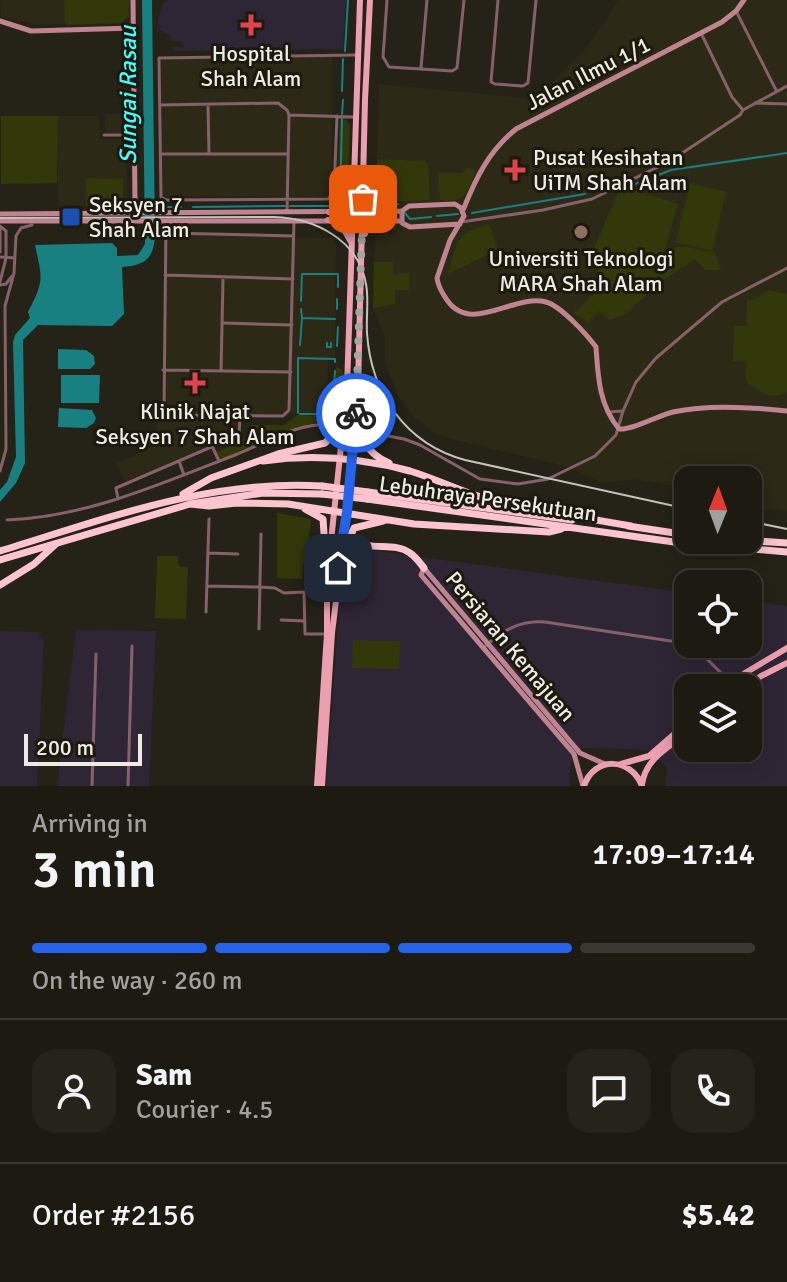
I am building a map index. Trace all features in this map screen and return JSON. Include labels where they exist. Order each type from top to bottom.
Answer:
[{"type":"highway","points":[[174,500],[211,478],[278,454],[325,443],[331,439],[337,425],[347,387]]},
{"type":"highway","points":[[358,387],[363,439],[370,454],[453,489],[631,526]]},
{"type":"highway","points":[[263,461],[296,456],[352,461],[413,472]]},
{"type":"highway","name":"Lebuhraya Persekutuan","points":[[0,551],[174,500],[249,486],[368,495],[674,533]]},
{"type":"highway","name":"Lebuhraya Persekutuan","points":[[0,560],[190,504],[263,493],[322,490]]},
{"type":"highway","name":"Lebuhraya Persekutuan","points":[[368,495],[564,528],[787,552]]},
{"type":"highway","points":[[190,504],[288,504],[389,520],[549,532],[564,528]]},
{"type":"highway","points":[[288,504],[309,510],[323,519],[329,559]]},
{"type":"highway","points":[[338,568],[351,533],[358,525],[389,520]]},
{"type":"highway","points":[[351,533],[352,540],[358,544],[392,547],[410,553],[424,568]]},
{"type":"highway","points":[[762,541],[787,543]]},
{"type":"highway","points":[[0,585],[34,564],[58,543]]},
{"type":"main road","points":[[330,634],[329,559],[339,491],[347,387],[360,1]]},
{"type":"main road","points":[[320,786],[330,634],[347,512],[358,387],[369,1]]},
{"type":"main road","points":[[329,212],[346,204],[353,191]]},
{"type":"main road","points":[[363,199],[373,211]]},
{"type":"main road","points":[[328,220],[341,224],[353,245]]},
{"type":"main road","points":[[362,244],[366,230],[377,220]]},
{"type":"main road","points":[[745,673],[787,648]]},
{"type":"main road","points":[[762,676],[787,663]]},
{"type":"main road","points":[[584,786],[591,772],[605,764],[621,764],[649,756],[674,734]]},
{"type":"main road","points":[[642,786],[644,770],[674,743]]},
{"type":"main road","points":[[621,764],[635,772],[642,786]]},
{"type":"street","points":[[133,0],[135,203],[140,212]]},
{"type":"street","points":[[387,0],[385,63],[389,67],[452,71],[457,68],[464,0]]},
{"type":"street","points":[[421,69],[427,0]]},
{"type":"street","points":[[498,0],[491,82],[523,86],[528,83],[536,0]]},
{"type":"street","name":"Jalan Ilmu 1/1","points":[[608,412],[599,385],[596,347],[566,315],[543,301],[471,315],[448,303],[437,278],[485,161],[516,129],[701,32],[736,11],[744,0]]},
{"type":"street","points":[[736,11],[777,91]]},
{"type":"street","points":[[0,21],[31,31],[134,28]]},
{"type":"street","points":[[701,32],[732,97],[743,110]]},
{"type":"street","points":[[337,116],[334,194],[324,199],[183,200],[161,197],[158,60],[161,57],[357,55]]},
{"type":"street","points":[[0,214],[329,212],[362,220],[401,221],[410,227],[444,226],[592,199],[670,161],[743,110],[787,86]]},
{"type":"street","points":[[754,103],[787,104]]},
{"type":"street","points":[[208,104],[209,154]]},
{"type":"street","points":[[159,105],[283,105],[289,115],[287,212]]},
{"type":"street","points":[[289,115],[356,117]]},
{"type":"street","points":[[104,135],[135,135]]},
{"type":"street","points":[[160,154],[289,154]]},
{"type":"street","points":[[0,224],[328,220],[353,216],[362,211],[402,211],[409,206],[455,204],[469,196]]},
{"type":"street","points":[[183,200],[187,213]]},
{"type":"street","points":[[187,213],[191,200]]},
{"type":"street","points":[[125,213],[135,203]]},
{"type":"street","points":[[455,204],[480,220]]},
{"type":"street","points":[[401,221],[402,211]]},
{"type":"street","points":[[163,222],[164,411],[167,415],[240,417],[283,416],[289,410],[294,221]]},
{"type":"street","points":[[0,224],[113,225],[138,222]]},
{"type":"street","points":[[0,224],[0,254],[15,258]]},
{"type":"street","points":[[0,224],[6,233],[6,258],[0,284],[8,282],[14,273]]},
{"type":"street","points":[[0,471],[6,449],[5,313],[14,273],[17,233],[21,228],[32,225]]},
{"type":"street","points":[[444,226],[449,230],[450,240]]},
{"type":"street","points":[[165,233],[294,236]]},
{"type":"street","points":[[361,419],[372,433],[409,441],[468,474],[506,483],[548,479],[595,456],[616,435],[636,382],[656,358],[722,302],[787,268]]},
{"type":"street","points":[[165,275],[293,279]]},
{"type":"street","points":[[221,371],[223,277]]},
{"type":"street","points":[[222,323],[292,325]]},
{"type":"street","points":[[163,370],[291,372]]},
{"type":"street","points":[[623,411],[608,412],[619,429],[625,430],[682,410],[760,408],[787,411]]},
{"type":"street","points":[[118,500],[116,488],[239,435],[240,417]]},
{"type":"street","points":[[7,520],[64,514],[118,500],[303,427],[337,425]]},
{"type":"street","points":[[212,446],[219,461]]},
{"type":"street","points":[[179,461],[184,475]]},
{"type":"street","points":[[206,612],[209,519]]},
{"type":"street","points":[[259,629],[261,534]]},
{"type":"street","points":[[208,553],[238,554]]},
{"type":"street","name":"Persiaran Kemajuan","points":[[424,568],[421,575],[580,753],[605,764]]},
{"type":"street","points":[[207,586],[304,592],[307,635],[330,634]]},
{"type":"street","points":[[281,620],[305,621]]},
{"type":"street","points":[[485,646],[513,626],[529,621],[667,639],[694,648],[722,674]]},
{"type":"street","points":[[128,786],[132,646]]},
{"type":"street","name":"Persiaran Kemajuan","points":[[485,646],[574,754],[584,786]]},
{"type":"street","points":[[92,786],[96,654]]},
{"type":"street","points":[[738,674],[745,673]]},
{"type":"shaded area","points":[[0,0],[128,0],[123,21],[40,25],[1,17]]},
{"type":"shaded area","name":"Hospital Shah Alam","points":[[168,0],[346,0],[343,49],[173,51],[173,47],[184,47],[182,41],[172,41],[157,23],[163,3]]},
{"type":"shaded area","name":"Universiti Teknologi MARA Shah Alam","points":[[619,0],[787,0],[787,511],[762,509],[762,466],[674,466],[674,486],[636,479],[601,483],[569,467],[451,439],[433,432],[415,418],[400,399],[385,364],[385,338],[373,308],[379,84],[535,99],[588,46]]},
{"type":"shaded area","points":[[129,31],[136,31],[138,202],[132,202],[131,133],[105,133],[105,114],[130,114]]},
{"type":"shaded area","points":[[332,57],[332,193],[328,197],[162,196],[161,58]]},
{"type":"shaded area","points":[[58,116],[99,116],[100,139],[125,139],[128,203],[121,207],[58,206]]},
{"type":"shaded area","points":[[167,235],[333,238],[336,244],[335,357],[328,358],[327,414],[239,414],[238,433],[125,482],[116,464],[156,445],[157,413],[166,412]]},
{"type":"shaded area","points":[[354,548],[674,591],[674,658],[762,658],[762,603],[787,606],[787,786],[666,786],[667,767],[647,750],[584,748],[571,763],[569,786],[326,786],[340,600]]},
{"type":"shaded area","points":[[76,630],[156,631],[149,786],[57,786]]},
{"type":"shaded area","points":[[0,631],[37,632],[44,640],[37,786],[0,786]]},
{"type":"green space","points":[[64,0],[129,0],[129,16],[122,23],[67,25]]},
{"type":"green space","points":[[1,116],[58,116],[57,183],[1,184]]},
{"type":"green space","points":[[340,119],[350,124],[348,194],[337,205]]},
{"type":"green space","points":[[377,159],[428,163],[430,200],[376,202]]},
{"type":"green space","points":[[468,167],[476,171],[465,194],[456,200],[440,200],[438,173],[462,173]]},
{"type":"green space","points":[[86,178],[123,179],[123,205],[86,205]]},
{"type":"green space","points":[[690,183],[726,192],[712,251],[676,242]]},
{"type":"green space","points":[[630,189],[678,204],[658,271],[631,264],[659,273],[669,249],[683,246],[715,253],[721,270],[705,270],[695,259],[656,285],[650,281],[641,287],[646,296],[625,314],[610,320],[599,311],[588,322],[573,313],[600,288],[595,246],[618,192]]},
{"type":"green space","points":[[489,224],[498,249],[448,274],[453,254],[463,236]]},
{"type":"green space","points":[[374,262],[393,262],[393,274],[409,273],[409,290],[395,290],[395,304],[373,308]]},
{"type":"green space","points":[[769,290],[787,294],[787,392],[780,395],[764,394],[755,388],[745,380],[746,361],[733,361],[734,326],[746,326],[747,298],[752,300]]},
{"type":"green space","points":[[336,367],[342,369],[344,377],[334,424],[318,422],[302,426],[219,458],[216,452],[243,441],[246,435],[250,435],[251,425],[284,425],[297,415],[333,416]]},
{"type":"green space","points":[[277,513],[311,519],[302,579],[277,578]]},
{"type":"green space","points":[[157,556],[178,556],[178,566],[188,567],[186,619],[155,618]]},
{"type":"green space","points":[[353,640],[400,641],[399,669],[352,668]]},
{"type":"water","points":[[142,0],[152,0],[155,236],[152,251],[142,263],[122,267],[124,314],[112,326],[38,325],[23,340],[25,463],[16,483],[0,502],[0,490],[7,482],[16,457],[13,342],[15,335],[30,318],[28,312],[40,279],[35,245],[112,243],[117,248],[117,256],[138,255],[145,244]]},
{"type":"water","points":[[58,349],[86,350],[94,356],[95,364],[90,369],[58,369]]},
{"type":"water","points":[[61,375],[100,375],[99,403],[61,403]]},
{"type":"water","points":[[59,408],[92,410],[96,418],[86,428],[58,427]]},
{"type":"waterway","points":[[345,51],[348,0]]},
{"type":"waterway","points":[[342,91],[343,59]]},
{"type":"waterway","points":[[342,114],[343,100]]},
{"type":"waterway","points":[[290,206],[330,206],[340,202],[342,119]]},
{"type":"waterway","points":[[625,188],[671,170],[787,153]]},
{"type":"waterway","points":[[472,213],[585,194]]},
{"type":"waterway","points":[[377,203],[398,204]]},
{"type":"waterway","points":[[193,207],[285,206]]},
{"type":"waterway","points":[[155,207],[181,207]]},
{"type":"waterway","points":[[405,213],[410,219],[431,217]]},
{"type":"waterway","points":[[437,216],[458,214]]},
{"type":"waterway","points":[[301,301],[302,274],[338,274]]},
{"type":"waterway","points":[[338,276],[338,287]]},
{"type":"waterway","points":[[337,299],[337,309]]},
{"type":"waterway","points":[[301,309],[302,317]]},
{"type":"waterway","points":[[300,345],[302,318],[335,319]]},
{"type":"waterway","points":[[337,346],[338,327]]},
{"type":"waterway","points":[[327,343],[327,347],[331,347],[331,343]]},
{"type":"waterway","points":[[298,413],[298,358],[335,359],[335,362]]},
{"type":"waterway","points":[[332,415],[335,371]]},
{"type":"waterway","points":[[300,414],[326,414]]},
{"type":"tram line","points":[[0,218],[274,217],[319,227],[344,243],[361,268],[367,290],[370,355],[376,376],[395,413],[425,442],[465,460],[674,506]]},
{"type":"tram line","points":[[762,524],[787,529]]},
{"type":"way so far","points":[[356,413],[363,199]]},
{"type":"place","name":"Hospital Shah Alam","points":[[251,25]]},
{"type":"place","name":"Pusat Kesihatan UiTM Shah Alam","points":[[515,170]]},
{"type":"place","name":"Seksyen 7 Shah Alam","points":[[71,217]]},
{"type":"place","name":"Universiti Teknologi MARA Shah Alam","points":[[581,232]]},
{"type":"place","name":"Klinik Najat Seksyen 7 Shah Alam","points":[[195,383]]},
{"type":"route","points":[[338,568],[347,512],[356,413]]},
{"type":"water label","name":"Sungai Rasau","points":[[128,95]]}]
